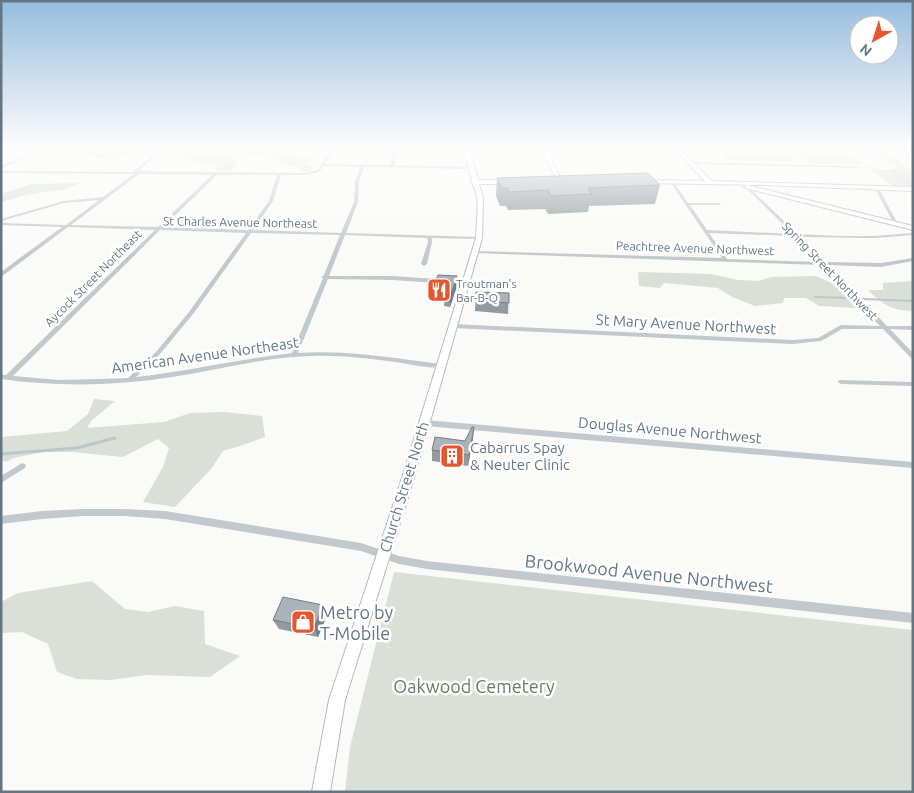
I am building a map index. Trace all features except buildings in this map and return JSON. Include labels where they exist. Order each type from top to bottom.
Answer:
[{"type":"street","points":[[1,275],[122,184]]},
{"type":"street","name":"Aycock Street Northeast","points":[[4,378],[205,184]]},
{"type":"street","points":[[129,380],[158,353],[191,313],[271,201],[275,184]]},
{"type":"street","points":[[294,355],[356,202],[357,184]]},
{"type":"street","name":"Church Street North","points":[[321,792],[340,692],[454,326],[479,238],[480,198],[475,184]]},
{"type":"street","points":[[673,184],[725,259]]},
{"type":"street","points":[[737,184],[913,228]]},
{"type":"street","points":[[768,184],[913,189]]},
{"type":"street","name":"Spring Street Northwest","points":[[746,186],[913,356]]},
{"type":"street","points":[[876,187],[896,224]]},
{"type":"street","points":[[1,220],[69,201],[105,198]]},
{"type":"street","points":[[687,204],[719,204]]},
{"type":"street","name":"St Charles Avenue Northeast","points":[[1,224],[479,238]]},
{"type":"street","points":[[706,231],[875,237],[913,234]]},
{"type":"street","points":[[424,264],[430,242],[429,236]]},
{"type":"street","name":"Peachtree Avenue Northwest","points":[[475,252],[880,264],[913,259]]},
{"type":"street","points":[[324,277],[394,278],[467,283]]},
{"type":"street","name":"St Mary Avenue Northwest","points":[[454,326],[793,342],[819,340],[841,327],[913,328]]},
{"type":"street","name":"American Avenue Northeast","points":[[4,378],[54,382],[129,380],[294,355],[333,355],[441,366]]},
{"type":"street","points":[[841,382],[913,384]]},
{"type":"street","name":"Douglas Avenue Northwest","points":[[424,423],[913,465]]},
{"type":"street","points":[[1,480],[22,466]]},
{"type":"street","name":"Brookwood Avenue Northwest","points":[[1,520],[64,513],[134,512],[165,514],[361,547],[399,560],[454,568],[913,618]]},
{"type":"green space","points":[[31,184],[77,184],[65,189],[26,195],[1,202],[1,194]]},
{"type":"green space","points":[[890,184],[912,184],[913,187],[893,186]]},
{"type":"green space","points":[[638,272],[711,274],[738,280],[759,281],[771,277],[816,276],[834,284],[858,308],[819,306],[806,298],[784,298],[783,303],[755,306],[732,297],[718,288],[664,283],[660,288],[639,286]]},
{"type":"green space","points":[[913,281],[913,311],[888,306],[868,290],[883,290],[883,283]]},
{"type":"green space","points":[[94,399],[115,401],[91,421],[87,428],[164,422],[190,413],[224,412],[262,416],[265,437],[223,451],[211,469],[175,507],[143,502],[163,467],[169,448],[158,439],[123,457],[72,452],[43,452],[14,458],[6,462],[1,460],[1,437],[67,431],[88,414]]},
{"type":"green space","name":"Oakwood Cemetery","points":[[394,572],[913,630],[913,792],[345,792],[350,747]]},
{"type":"green space","points":[[92,581],[125,609],[148,612],[175,606],[204,611],[205,644],[240,656],[210,677],[147,675],[110,680],[77,679],[57,672],[48,644],[22,632],[1,633],[1,602],[18,593]]},
{"type":"waterway","points":[[815,297],[851,298]]},
{"type":"waterway","points":[[863,299],[913,301]]},
{"type":"waterway","points":[[1,454],[77,448],[115,438]]},
{"type":"place","name":"Troutman's Bar-B-Q","points":[[439,290]]},
{"type":"place","name":"Cabarrus Spay & Neuter Clinic","points":[[452,456]]},
{"type":"place","name":"Metro by T-Mobile","points":[[303,622]]}]
